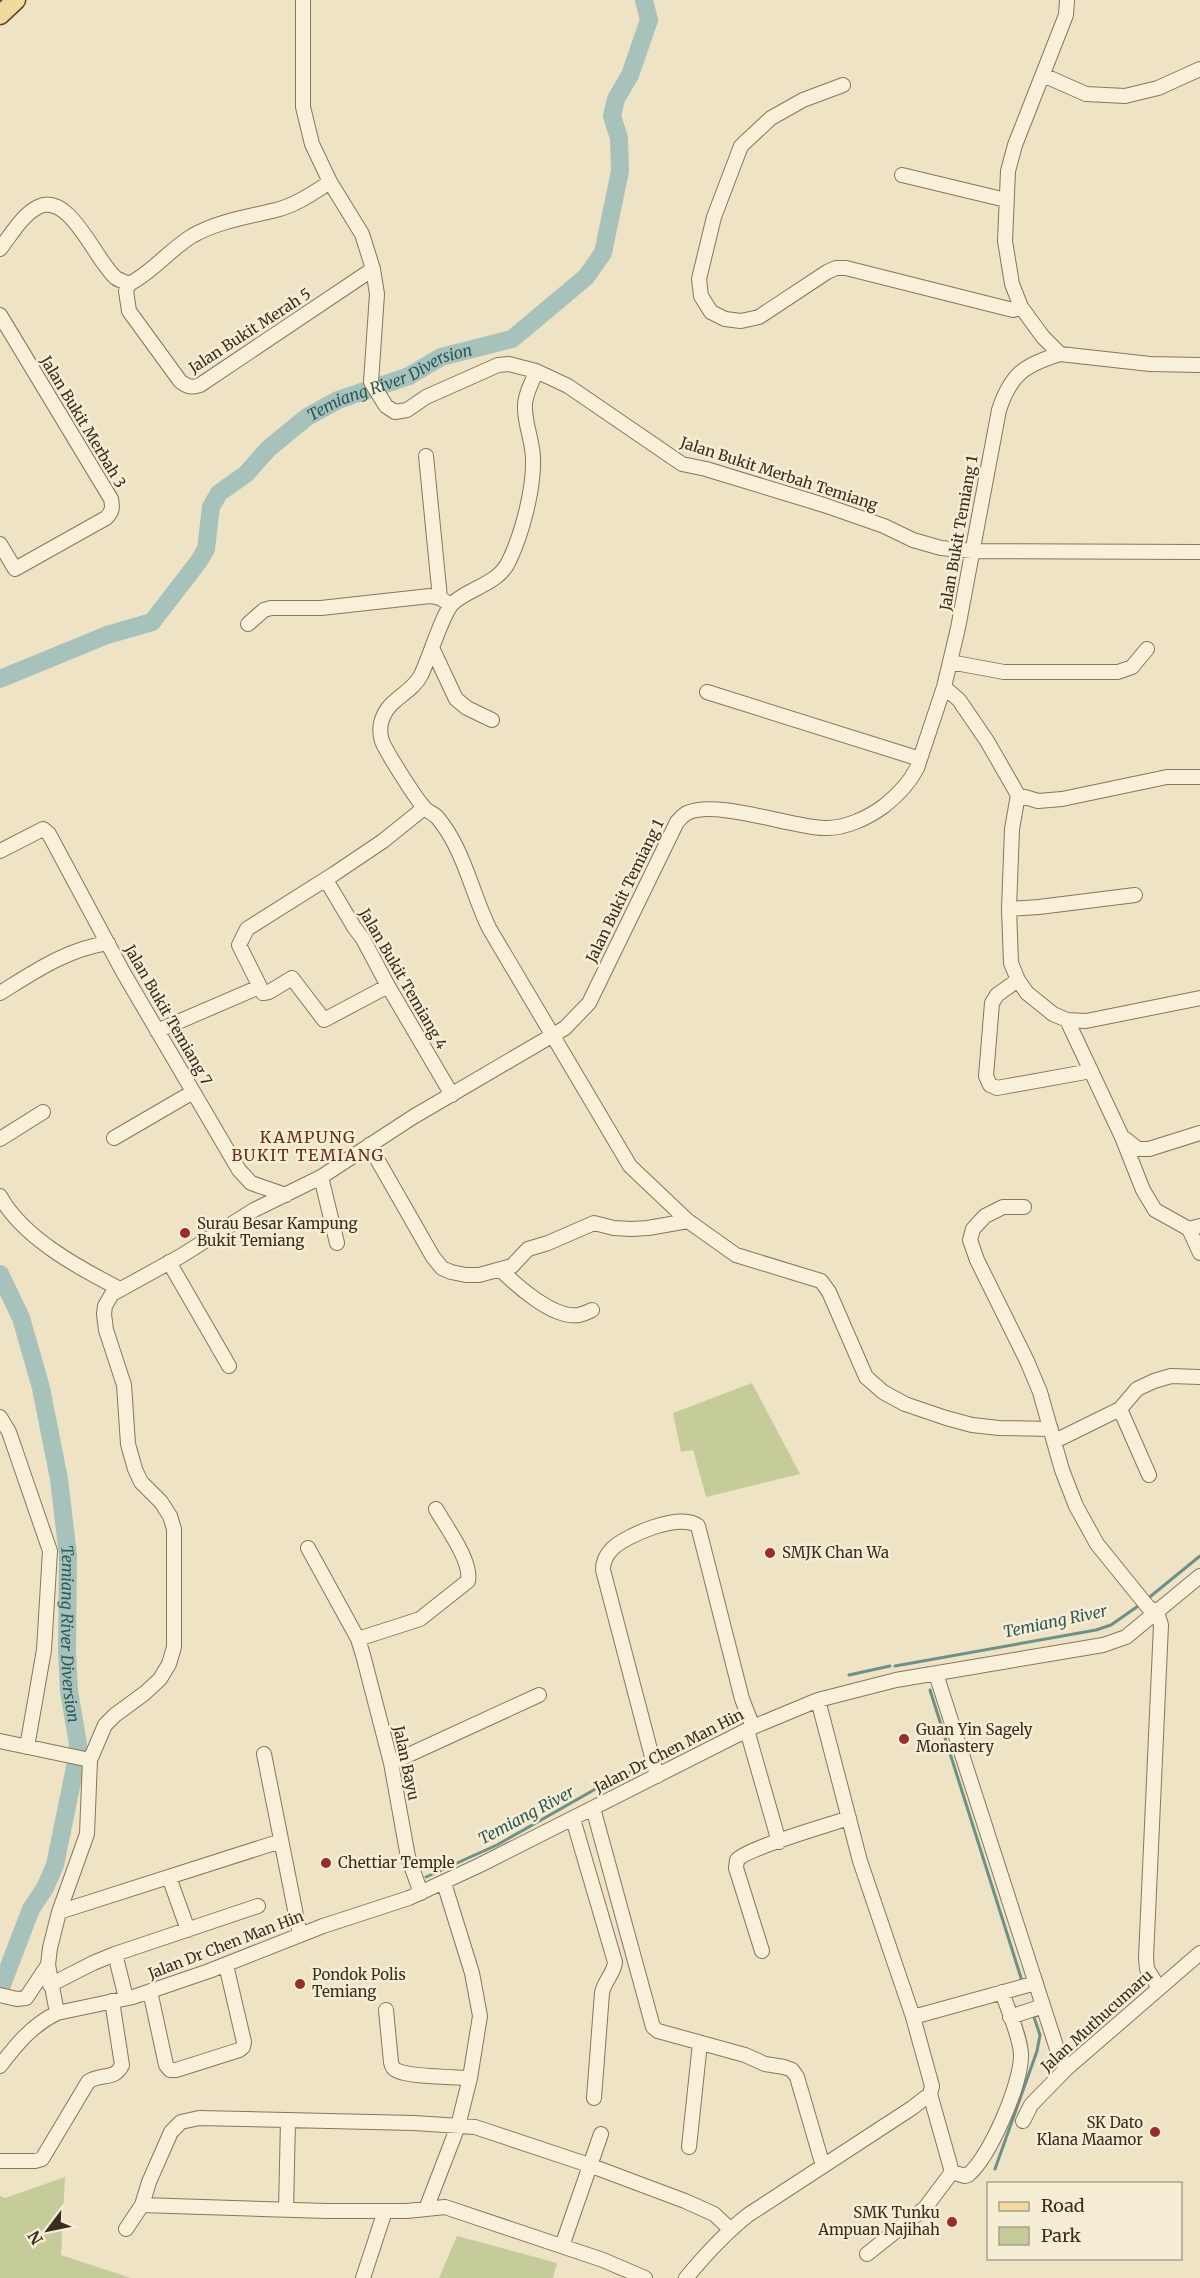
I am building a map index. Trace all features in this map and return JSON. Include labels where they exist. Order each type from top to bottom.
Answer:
[{"type":"main road","points":[[0,15],[16,0]]},
{"type":"street","points":[[303,0],[303,107],[312,144],[330,182],[362,234],[373,269]]},
{"type":"street","points":[[1067,0],[1066,15],[1015,145],[1008,171],[1005,241],[1012,284],[1022,307],[1060,354],[1150,364],[1200,365]]},
{"type":"street","points":[[1043,75],[1086,94],[1125,96],[1158,88],[1200,69]]},
{"type":"street","points":[[843,85],[803,100],[771,118],[741,146],[714,217],[699,279],[702,296],[711,312],[725,319],[741,321],[759,317],[836,268],[846,268],[1013,310],[1022,307]]},
{"type":"street","points":[[902,175],[1006,200]]},
{"type":"street","points":[[0,249],[25,217],[39,206],[53,204],[66,211],[116,278],[129,284],[142,277],[192,236],[242,217],[278,210],[304,199],[330,182]]},
{"type":"street","name":"Jalan Bukit Merah 5","points":[[129,284],[126,291],[129,311],[180,381],[186,386],[193,387],[200,385],[373,269]]},
{"type":"street","name":"Jalan Bukit Merbah Temiang","points":[[373,269],[377,294],[374,387],[386,406],[395,412],[407,410],[426,397],[498,365],[509,364],[536,371],[568,386],[682,464],[706,469],[824,505],[884,526],[913,540],[941,548],[972,551],[1198,552]]},
{"type":"street","name":"Jalan Bukit Merbah 3","points":[[0,315],[111,499],[113,506],[106,518],[15,569],[0,544]]},
{"type":"street","name":"Jalan Bukit Temiang 1","points":[[120,1289],[261,1207],[321,1177],[452,1095],[554,1035],[579,1016],[589,1003],[677,822],[686,813],[698,809],[726,810],[826,829],[853,823],[876,812],[897,796],[911,778],[920,759],[944,687],[996,422],[1006,389],[1017,374],[1036,362],[1060,354]]},
{"type":"street","points":[[248,624],[264,610],[271,608],[321,608],[430,596],[446,602],[494,578],[508,564],[530,493],[533,460],[525,406],[536,371]]},
{"type":"street","points":[[426,456],[446,602],[433,650],[416,682],[389,705],[381,726],[382,742],[424,808],[436,817],[460,854],[473,884],[478,905],[489,928],[630,1166],[688,1221],[736,1255],[821,1281],[829,1292],[866,1377],[883,1392],[905,1404],[972,1425],[1053,1435],[1120,1409],[1137,1389],[1154,1381],[1171,1376],[1200,1377]]},
{"type":"street","points":[[950,662],[1004,672],[1118,672],[1132,667],[1148,649]]},
{"type":"street","points":[[433,650],[456,699],[467,708],[492,720]]},
{"type":"street","points":[[944,687],[959,700],[987,741],[1018,795],[1012,829],[1009,909],[1011,963],[1017,980],[1039,1004],[1067,1020],[1086,1021],[1200,998]]},
{"type":"street","points":[[707,692],[920,759]]},
{"type":"street","points":[[1018,795],[1038,801],[1062,799],[1167,777],[1200,777]]},
{"type":"street","points":[[388,986],[324,1020],[292,978],[266,994],[258,987],[239,945],[247,930],[326,880],[424,808]]},
{"type":"street","name":"Jalan Bukit Temiang 7","points":[[0,851],[42,829],[49,834],[157,1030],[239,1170],[258,1194],[261,1207]]},
{"type":"street","name":"Jalan Bukit Temiang 4","points":[[326,880],[363,939],[452,1095]]},
{"type":"street","points":[[1009,909],[1135,895]]},
{"type":"street","points":[[0,993],[32,972],[71,953],[89,946],[108,943]]},
{"type":"street","points":[[1017,980],[997,995],[992,1003],[986,1076],[990,1085],[997,1088],[1091,1071]]},
{"type":"street","points":[[157,1030],[258,987]]},
{"type":"street","points":[[1067,1020],[1122,1137],[1143,1190],[1155,1210],[1195,1228],[1200,1253]]},
{"type":"street","points":[[114,1138],[193,1092]]},
{"type":"street","points":[[0,1139],[43,1112]]},
{"type":"street","points":[[1122,1137],[1138,1149],[1149,1149],[1200,1133]]},
{"type":"street","points":[[369,1146],[417,1230],[442,1268],[451,1272],[466,1275],[501,1270],[512,1266],[528,1249],[594,1223],[631,1229],[688,1221]]},
{"type":"street","points":[[321,1177],[337,1243]]},
{"type":"street","points":[[251,1183],[286,1195]]},
{"type":"street","points":[[0,1196],[37,1238],[67,1261],[120,1289]]},
{"type":"street","points":[[1024,1207],[1003,1207],[986,1216],[973,1229],[970,1240],[977,1260],[1040,1392],[1062,1470],[1076,1506],[1097,1544],[1152,1610],[1161,1625],[1146,1958],[1148,1970],[1159,1988]]},
{"type":"street","points":[[169,1262],[230,1366]]},
{"type":"street","points":[[501,1270],[517,1286],[562,1314],[578,1315],[592,1310]]},
{"type":"street","points":[[57,2013],[48,1965],[59,1912],[87,1834],[90,1760],[105,1725],[160,1679],[169,1664],[174,1647],[174,1529],[161,1502],[141,1482],[135,1469],[128,1444],[124,1385],[106,1330],[105,1305],[112,1294],[120,1289]]},
{"type":"street","points":[[1120,1409],[1149,1475]]},
{"type":"street","points":[[0,1417],[9,1432],[50,1551],[44,1650],[27,1747]]},
{"type":"street","points":[[358,1639],[420,1619],[468,1581],[469,1572],[465,1560],[436,1509]]},
{"type":"street","points":[[657,1776],[603,1570],[606,1557],[613,1548],[646,1528],[687,1521],[698,1526],[779,1842]]},
{"type":"street","name":"Jalan Bayu","points":[[308,1548],[358,1639],[391,1763],[408,1857],[421,1893]]},
{"type":"street","name":"Jalan Dr Chen Man Hin","points":[[0,2066],[17,2043],[47,2018],[57,2013],[150,1991],[421,1893],[573,1819],[750,1728],[818,1700],[896,1680],[1103,1645],[1126,1637],[1152,1610],[1200,1576]]},
{"type":"street","points":[[936,1674],[1057,2049],[1066,2068]]},
{"type":"street","points":[[391,1763],[539,1695]]},
{"type":"street","points":[[818,1700],[860,1861],[913,2017],[932,2086],[930,2094],[952,2172]]},
{"type":"street","points":[[0,1741],[90,1760]]},
{"type":"street","points":[[264,1754],[300,1935]]},
{"type":"street","points":[[593,1808],[654,2027],[658,2031],[792,2070],[823,2166]]},
{"type":"street","points":[[762,1951],[736,1864],[744,1854],[849,1818]]},
{"type":"street","points":[[573,1819],[615,1962],[614,1971],[603,1985],[594,2098]]},
{"type":"street","points":[[59,1912],[281,1841]]},
{"type":"street","points":[[169,1877],[188,1930]]},
{"type":"street","points":[[426,2209],[458,2126],[470,2078],[480,2016],[472,1973],[444,1883]]},
{"type":"street","points":[[50,1985],[115,1954],[258,1906]]},
{"type":"street","name":"Jalan Muthucumaru","points":[[1023,2121],[1031,2105],[1066,2068],[1200,1953]]},
{"type":"street","points":[[115,1954],[126,1998]]},
{"type":"street","points":[[3,1996],[26,1998],[48,1965]]},
{"type":"street","points":[[150,1991],[166,2065],[170,2070],[239,2050],[243,2047],[244,2042],[226,1965]]},
{"type":"street","points":[[913,2017],[1036,1983]]},
{"type":"street","points":[[952,2172],[968,2175],[996,2138],[1021,2067],[1021,2051],[1002,1992]]},
{"type":"street","points":[[0,2161],[42,2159],[88,2082],[96,2078],[112,2076],[119,2071],[122,2065],[112,2001]]},
{"type":"street","points":[[1010,2017],[1043,2006]]},
{"type":"street","points":[[386,2010],[391,2062],[394,2069],[470,2078]]},
{"type":"street","points":[[689,2147],[700,2043]]},
{"type":"street","points":[[686,2278],[702,2257],[730,2229],[930,2094]]},
{"type":"street","points":[[126,2229],[142,2205],[149,2182],[171,2132],[181,2122],[199,2118],[475,2127],[589,2165],[714,2214],[730,2229]]},
{"type":"street","points":[[286,2210],[288,2120]]},
{"type":"street","points":[[562,2246],[601,2133]]},
{"type":"street","points":[[867,2254],[926,2208],[952,2172]]},
{"type":"street","points":[[142,2205],[385,2211],[445,2207],[603,2260],[645,2278]]},
{"type":"street","points":[[363,2278],[385,2211]]},
{"type":"green space","points":[[752,1383],[800,1474],[706,1497],[693,1450],[681,1452],[673,1413]]},
{"type":"green space","points":[[65,2177],[61,2255],[131,2278],[0,2278],[0,2196],[5,2198]]},
{"type":"green space","points":[[457,2236],[557,2263],[553,2278],[439,2278]]},
{"type":"waterway","name":"Temiang River Diversion","points":[[0,679],[107,635],[152,622],[206,549],[211,507],[219,493],[246,474],[268,449],[307,417],[338,400],[409,376],[441,357],[512,339],[586,277],[603,253],[620,171],[619,138],[612,116],[616,99],[630,75],[649,20],[644,0]]},
{"type":"waterway","name":"Temiang River Diversion","points":[[0,1274],[21,1318],[41,1388],[59,1479],[68,1555],[69,1691],[78,1744],[55,1865],[45,1888],[31,1909],[0,1990]]},
{"type":"waterway","name":"Temiang River","points":[[1146,1600],[1200,1556]]},
{"type":"waterway","name":"Temiang River","points":[[895,1666],[1096,1630],[1111,1625],[1141,1604]]},
{"type":"waterway","name":"Temiang River","points":[[849,1675],[890,1666]]},
{"type":"waterway","points":[[930,1690],[1022,1981]]},
{"type":"waterway","name":"Temiang River","points":[[663,1757],[714,1733]]},
{"type":"waterway","name":"Temiang River","points":[[426,1877],[497,1845],[599,1787],[635,1770]]},
{"type":"waterway","points":[[995,2169],[1037,2051],[1040,2035],[1034,2017]]},
{"type":"place","name":"Surau Besar Kampung Bukit Temiang","points":[[185,1233]]},
{"type":"place","name":"SMJK Chan Wa","points":[[770,1553]]},
{"type":"place","name":"Guan Yin Sagely Monastery","points":[[904,1739]]},
{"type":"place","name":"Chettiar Temple","points":[[326,1863]]},
{"type":"place","name":"Pondok Polis Temiang","points":[[300,1984]]},
{"type":"place","name":"SK Dato Klana Maamor","points":[[1155,2132]]},
{"type":"place","name":"SMK Tunku Ampuan Najihah","points":[[952,2222]]},
{"type":"district","name":"KAMPUNG BUKIT TEMIANG","points":[[308,1146]]}]
